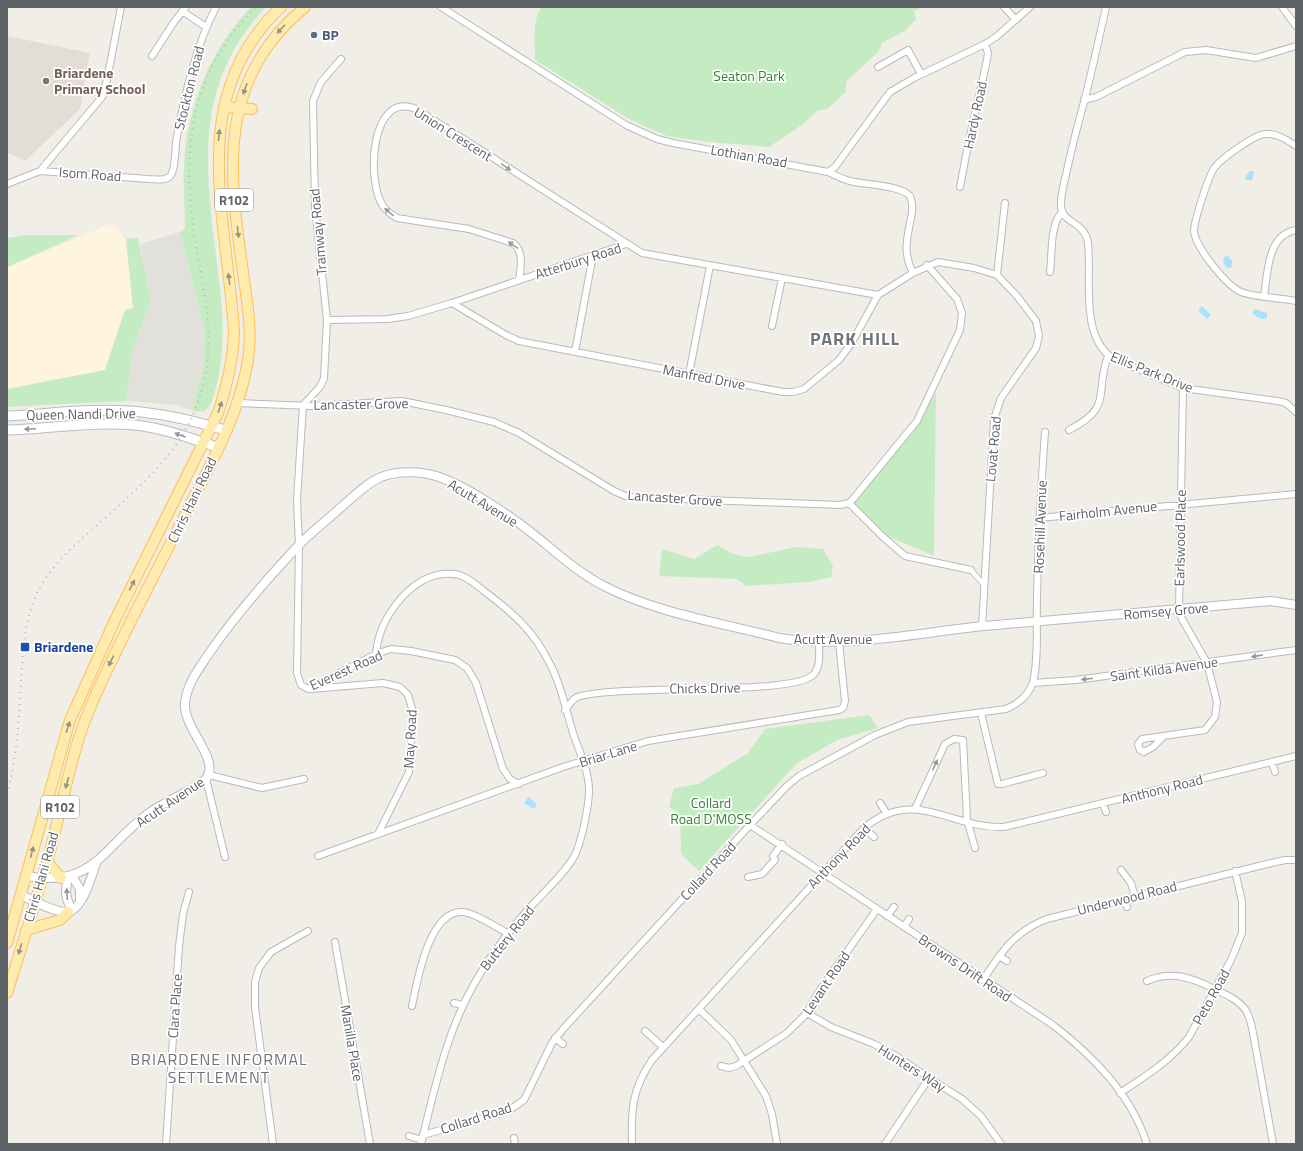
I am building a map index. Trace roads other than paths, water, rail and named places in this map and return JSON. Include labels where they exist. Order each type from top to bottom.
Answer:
[{"type":"main road","name":"Chris Hani Road","points":[[7,943],[60,751],[82,690],[203,443],[226,390],[233,351],[233,313],[218,189],[217,164],[219,133],[224,107],[234,73],[242,56],[257,33],[281,7]]},
{"type":"main road","name":"Chris Hani Road","points":[[7,993],[47,862],[60,806],[90,708],[110,663],[238,403],[245,377],[249,350],[247,299],[232,174],[233,148],[239,107],[247,82],[261,54],[282,28],[305,7]]},
{"type":"main road","points":[[224,107],[239,107],[252,110]]},
{"type":"main road","points":[[224,239],[229,246],[240,250]]},
{"type":"main road","name":"Queen Nandi Drive","points":[[7,416],[90,411],[130,411],[226,430]]},
{"type":"main road","name":"Queen Nandi Drive","points":[[7,430],[111,424],[134,425],[154,428],[217,447]]},
{"type":"main road","points":[[47,862],[67,877]]},
{"type":"main road","points":[[26,930],[60,920],[70,911]]},
{"type":"street","points":[[40,171],[100,102],[104,92],[112,56],[121,7]]},
{"type":"street","name":"Stockton Road","points":[[172,171],[184,103],[206,27],[216,7]]},
{"type":"street","name":"Lothian Road","points":[[441,7],[638,131],[673,143],[828,172]]},
{"type":"street","points":[[1004,7],[1016,20]]},
{"type":"street","points":[[913,273],[908,262],[906,247],[912,208],[910,196],[904,192],[842,179],[828,172],[835,167],[890,92],[921,74],[985,44],[1030,7]]},
{"type":"street","points":[[1050,272],[1055,224],[1058,217],[1062,213],[1060,205],[1062,193],[1106,7]]},
{"type":"street","points":[[1282,7],[1296,26]]},
{"type":"street","points":[[152,56],[184,9],[206,27]]},
{"type":"street","name":"Hardy Road","points":[[960,187],[987,60],[988,53],[985,44]]},
{"type":"street","points":[[1084,100],[1096,97],[1185,52],[1206,50],[1256,58],[1296,46]]},
{"type":"street","points":[[878,67],[908,50],[921,74]]},
{"type":"street","name":"Tramway Road","points":[[303,406],[320,387],[324,378],[327,320],[314,207],[313,112],[315,95],[321,82],[341,59]]},
{"type":"street","name":"Union Crescent","points":[[519,280],[520,255],[518,248],[513,243],[469,228],[398,218],[391,215],[383,207],[376,184],[374,152],[381,123],[393,110],[406,106],[418,110],[626,244]]},
{"type":"street","points":[[1296,146],[1276,135],[1260,135],[1219,163],[1209,177],[1194,231],[1198,244],[1220,272],[1241,292],[1296,300]]},
{"type":"street","name":"Isom Road","points":[[7,184],[40,171],[163,180],[169,177],[172,171]]},
{"type":"street","points":[[985,586],[971,570],[905,556],[882,536],[849,503],[917,421],[960,330],[962,313],[957,299],[927,266],[938,262],[974,268],[997,275],[1005,203]]},
{"type":"street","name":"Ellis Park Drive","points":[[1062,213],[1082,228],[1087,238],[1088,298],[1091,318],[1098,342],[1108,356],[1183,388],[1278,401],[1286,403],[1296,412]]},
{"type":"street","points":[[1264,296],[1274,246],[1286,233],[1296,230]]},
{"type":"street","name":"Atterbury Road","points":[[327,320],[397,318],[452,303],[626,244],[647,255],[878,295]]},
{"type":"street","points":[[574,352],[593,255]]},
{"type":"street","points":[[689,374],[710,266]]},
{"type":"street","name":"Manfred Drive","points":[[452,303],[511,338],[574,352],[783,392],[799,391],[823,374],[844,354],[878,295],[927,266]]},
{"type":"street","name":"Lovat Road","points":[[982,627],[994,419],[1001,398],[1036,348],[1039,336],[1036,321],[1031,312],[997,275]]},
{"type":"street","points":[[772,326],[782,278]]},
{"type":"street","points":[[1069,430],[1084,422],[1098,408],[1101,398],[1102,375],[1108,356]]},
{"type":"street","name":"Earlswood Place","points":[[1163,737],[1205,730],[1212,722],[1217,710],[1217,702],[1207,663],[1182,619],[1179,609],[1183,388]]},
{"type":"street","name":"Lancaster Grove","points":[[238,403],[303,406],[402,401],[474,416],[519,433],[609,488],[628,497],[795,505],[840,505],[849,503]]},
{"type":"street","name":"Everest Road","points":[[303,406],[297,487],[297,673],[301,685],[308,689],[376,654],[391,650],[411,651],[456,660],[465,665],[476,683],[503,770],[510,779],[519,784]]},
{"type":"street","name":"Rosehill Avenue","points":[[1036,622],[1039,518],[1045,432]]},
{"type":"street","name":"Acutt Avenue","points":[[26,876],[42,879],[67,877],[96,862],[139,820],[208,777],[210,768],[207,754],[187,718],[185,703],[187,691],[193,678],[218,641],[298,545],[373,481],[393,474],[408,472],[442,478],[476,496],[535,536],[580,572],[606,587],[638,601],[779,638],[802,642],[839,642],[901,638],[982,627],[1036,622]]},
{"type":"street","name":"Fairholm Avenue","points":[[1039,518],[1296,494]]},
{"type":"street","name":"Buttery Road","points":[[376,654],[380,629],[392,611],[410,590],[421,581],[437,575],[461,576],[504,605],[537,641],[554,672],[589,784],[589,797],[575,854],[563,872],[507,933],[489,959],[462,1005],[450,1036],[422,1140]]},
{"type":"street","name":"Romsey Grove","points":[[1036,622],[1270,601],[1296,605]]},
{"type":"street","name":"Collard Road","points":[[422,1140],[501,1113],[518,1105],[529,1092],[555,1038],[750,825],[787,786],[799,776],[810,768],[875,736],[908,722],[1006,709],[1013,706],[1023,698],[1032,683],[1036,622]]},
{"type":"street","name":"Chicks Drive","points":[[565,710],[573,700],[578,697],[618,691],[765,687],[803,681],[811,677],[817,670],[819,642]]},
{"type":"street","name":"Briar Lane","points":[[318,856],[582,762],[661,738],[839,710],[843,708],[845,701],[839,642]]},
{"type":"street","name":"Saint Kilda Avenue","points":[[1032,683],[1076,680],[1296,650]]},
{"type":"street","name":"May Road","points":[[308,689],[383,683],[400,687],[408,694],[413,712],[410,772],[378,834]]},
{"type":"street","points":[[981,713],[998,784],[1043,773]]},
{"type":"street","points":[[915,809],[945,744],[950,740],[961,739],[964,743],[968,824],[975,848]]},
{"type":"street","name":"Anthony Road","points":[[632,1144],[632,1104],[638,1084],[645,1070],[664,1047],[864,828],[887,814],[915,809],[934,812],[968,824],[985,828],[1004,827],[1296,756]]},
{"type":"street","points":[[1272,762],[1274,772]]},
{"type":"street","points":[[225,857],[208,777],[262,788],[304,779]]},
{"type":"street","points":[[880,803],[887,814]]},
{"type":"street","points":[[1103,804],[1106,812]]},
{"type":"street","name":"Browns Drift Road","points":[[750,825],[782,844],[887,916],[1053,1025],[1095,1060],[1120,1092],[1136,1119],[1147,1144]]},
{"type":"street","points":[[864,828],[874,837]]},
{"type":"street","points":[[748,877],[762,874],[775,860],[774,856],[782,844]]},
{"type":"street","name":"Underwood Road","points":[[983,980],[999,956],[1015,938],[1036,923],[1054,917],[1235,871],[1285,860],[1296,860]]},
{"type":"street","name":"Acutt Avenue","points":[[70,911],[80,902],[90,881],[96,862]]},
{"type":"street","points":[[1121,870],[1131,883],[1135,897]]},
{"type":"street","name":"Peto Road","points":[[1120,1092],[1156,1070],[1181,1047],[1189,1037],[1231,960],[1242,933],[1242,901],[1235,871]]},
{"type":"street","points":[[67,877],[80,889],[80,902]]},
{"type":"street","points":[[20,895],[58,910],[70,911],[66,894],[67,877]]},
{"type":"street","name":"Clara Place","points":[[166,1144],[179,946],[182,914],[189,892]]},
{"type":"street","points":[[1124,899],[1127,907]]},
{"type":"street","points":[[887,916],[894,907]]},
{"type":"street","name":"Levant Road","points":[[721,1066],[732,1068],[744,1061],[787,1033],[807,1013],[818,994],[877,909]]},
{"type":"street","points":[[412,1006],[426,948],[442,920],[449,915],[460,912],[468,912],[507,933]]},
{"type":"street","points":[[904,927],[909,919]]},
{"type":"street","points":[[273,1144],[255,1001],[255,982],[259,968],[271,952],[308,931]]},
{"type":"street","name":"Manilla Place","points":[[335,942],[370,1144]]},
{"type":"street","points":[[999,956],[1007,962]]},
{"type":"street","points":[[1147,981],[1162,976],[1189,978],[1215,989],[1236,1001],[1248,1013],[1254,1038],[1273,1144]]},
{"type":"street","points":[[454,1002],[462,1005]]},
{"type":"street","points":[[699,1009],[731,1040],[744,1061],[768,1103],[777,1144]]},
{"type":"street","name":"Hunters Way","points":[[807,1013],[831,1027],[874,1044],[962,1099],[981,1116],[1001,1144]]},
{"type":"street","points":[[645,1031],[664,1047]]},
{"type":"street","points":[[555,1038],[563,1044]]},
{"type":"street","points":[[885,1144],[929,1078]]},
{"type":"street","points":[[408,1136],[422,1140]]},
{"type":"water","points":[[1250,171],[1254,171],[1252,180],[1246,180],[1245,177]]},
{"type":"water","points":[[1228,256],[1232,261],[1232,267],[1227,268],[1223,262],[1224,257]]},
{"type":"water","points":[[1202,306],[1211,315],[1207,319],[1198,310]]},
{"type":"water","points":[[1255,309],[1267,313],[1267,318],[1262,319],[1252,314]]},
{"type":"water","points":[[528,797],[537,804],[534,809],[524,803]]},
{"type":"railway","points":[[7,794],[17,738],[25,635],[33,602],[38,591],[64,556],[132,494],[164,461],[189,423],[198,401],[205,377],[209,346],[207,314],[192,217],[189,184],[190,152],[194,121],[202,91],[215,62],[232,34],[256,7]]},
{"type":"place","name":"BP","points":[[314,35]]},
{"type":"place","name":"Briardene Primary School","points":[[46,81]]},
{"type":"place","name":"Briardene","points":[[25,647]]},
{"type":"district","name":"PARK HILL","points":[[855,339]]},
{"type":"district","name":"BRIARDENE INFORMAL SETTLEMENT","points":[[219,1068]]},
{"type":"park label","name":"Seaton Park","points":[[749,76]]},
{"type":"park label","name":"Collard Road D'MOSS","points":[[711,812]]}]
